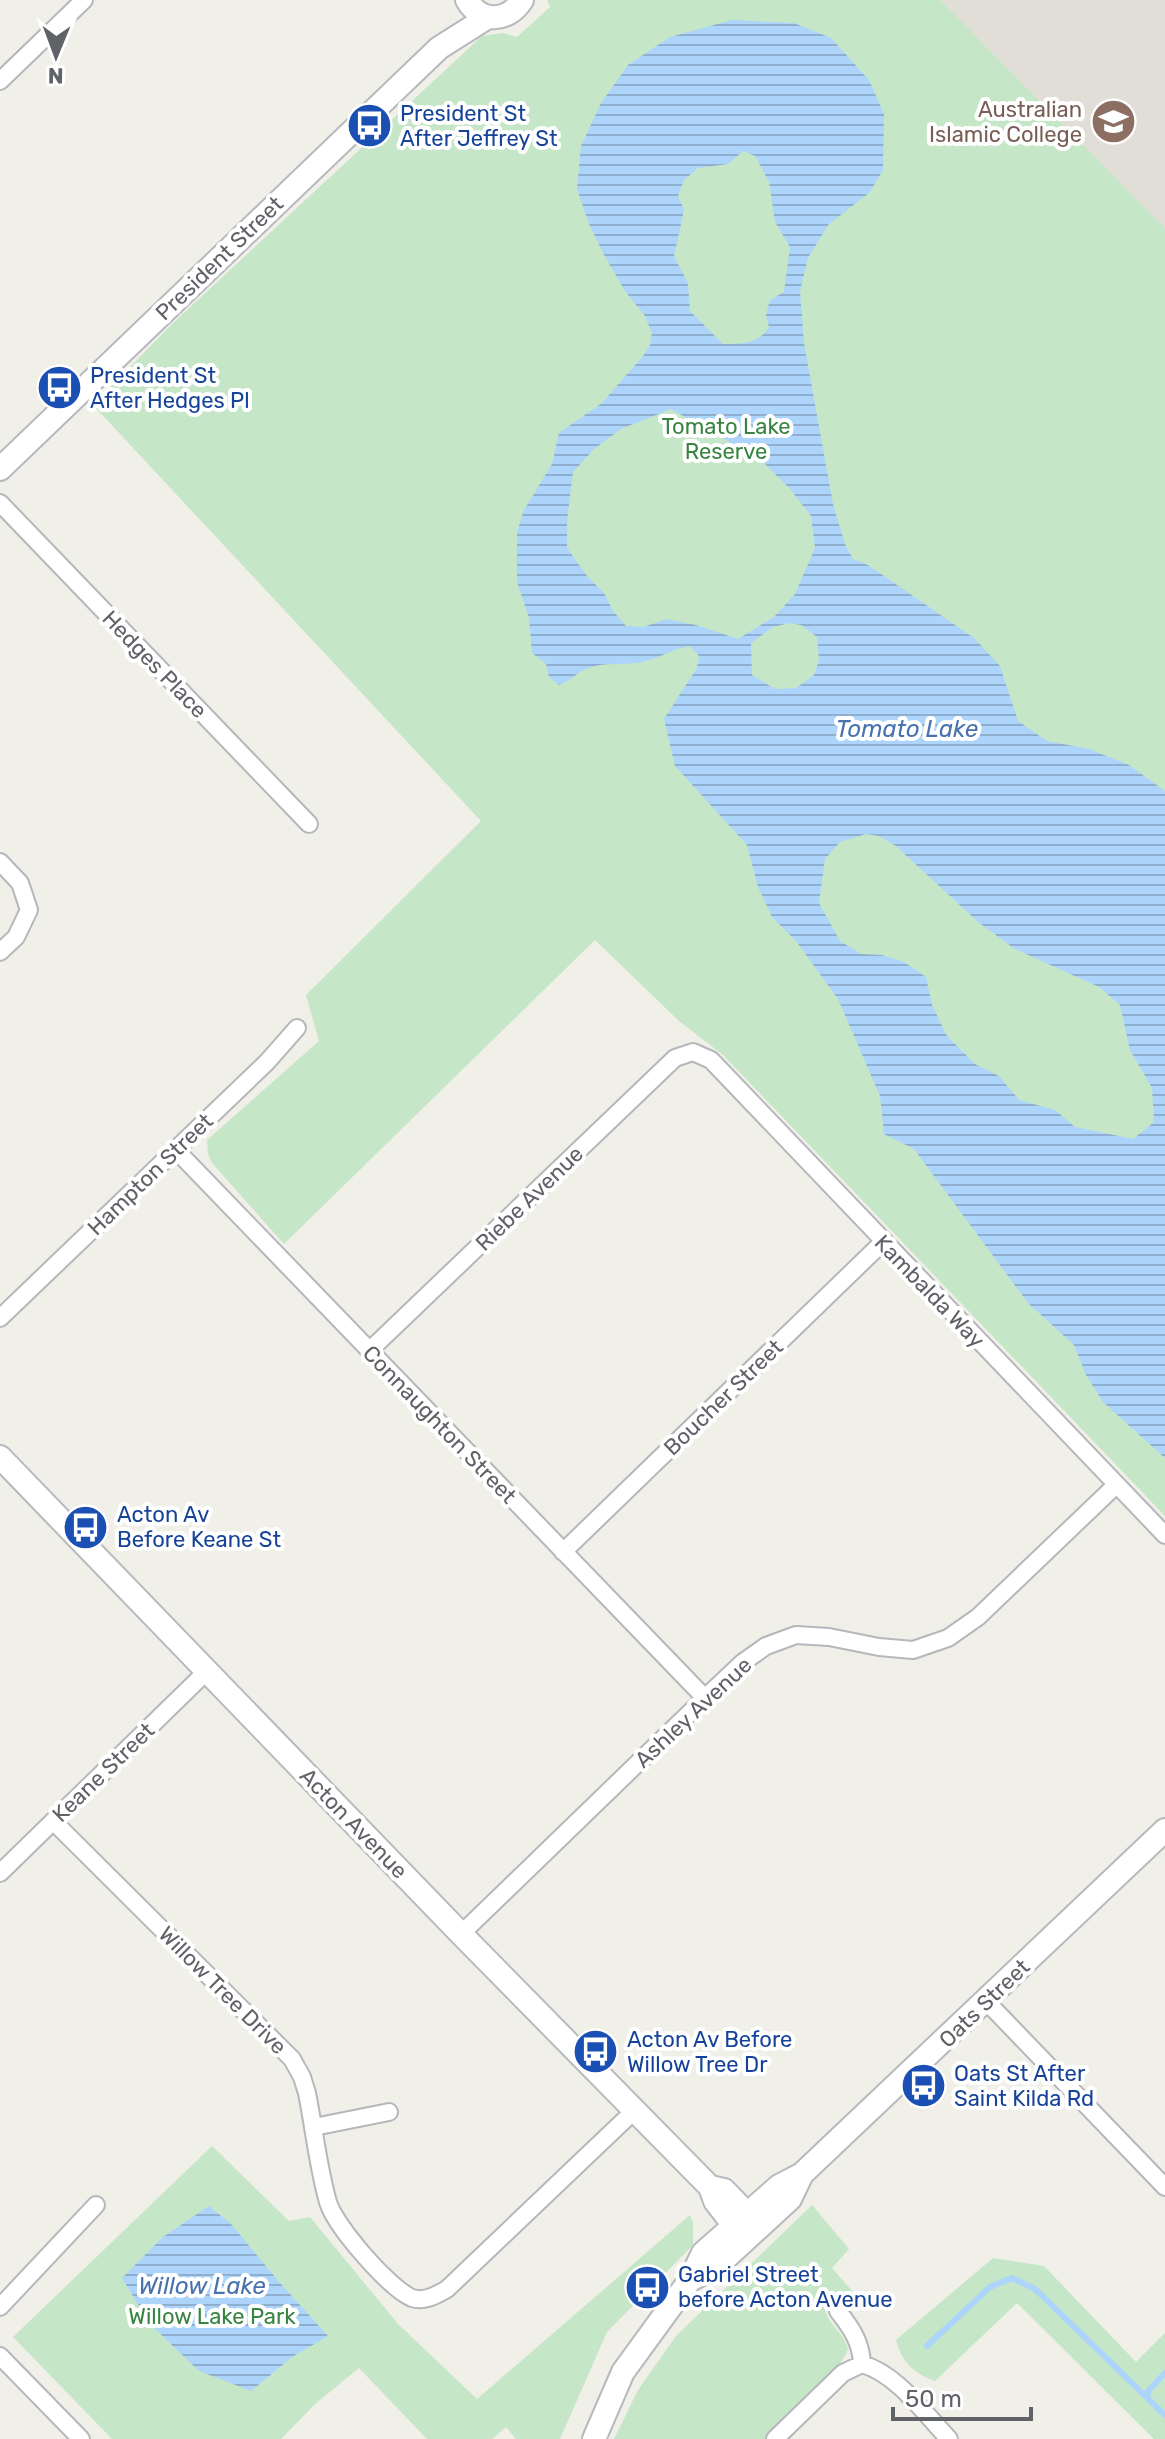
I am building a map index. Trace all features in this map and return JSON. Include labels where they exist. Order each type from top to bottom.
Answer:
[{"type":"street","points":[[0,81],[84,0]]},
{"type":"street","points":[[466,0],[479,14],[488,17]]},
{"type":"street","name":"President Street","points":[[439,48],[466,0]]},
{"type":"street","name":"President Street","points":[[0,469],[439,48],[488,17],[507,16],[522,0]]},
{"type":"street","name":"Hedges Place","points":[[0,503],[309,824]]},
{"type":"street","points":[[0,862],[20,883],[29,910],[16,937],[0,952]]},
{"type":"street","name":"Hampton Street","points":[[0,1318],[267,1062],[297,1028]]},
{"type":"street","name":"Kambalda Way","points":[[693,1052],[711,1060],[1165,1535]]},
{"type":"street","name":"Riebe Avenue","points":[[369,1351],[675,1058],[693,1052]]},
{"type":"street","name":"Connaughton Street","points":[[176,1150],[705,1698]]},
{"type":"street","name":"Boucher Street","points":[[563,1552],[883,1242]]},
{"type":"street","name":"Acton Avenue","points":[[0,1457],[710,2187],[724,2190],[746,2226]]},
{"type":"street","name":"Ashley Avenue","points":[[461,1934],[742,1663],[766,1646],[796,1635],[913,1650],[948,1638],[978,1617],[1116,1485]]},
{"type":"street","name":"Keane Street","points":[[0,1873],[207,1671]]},
{"type":"street","name":"Willow Tree Drive","points":[[53,1821],[292,2059],[302,2077],[329,2204],[345,2234],[399,2289],[415,2299],[431,2298],[447,2289],[635,2110]]},
{"type":"street","name":"Oats Street","points":[[594,2439],[623,2372],[690,2280],[703,2253],[746,2226],[779,2186],[802,2174],[1165,1830]]},
{"type":"street","points":[[986,2001],[1164,2182]]},
{"type":"street","points":[[314,2127],[389,2112]]},
{"type":"street","points":[[0,2307],[96,2205]]},
{"type":"street","points":[[838,2311],[856,2334],[862,2364]]},
{"type":"street","points":[[0,2356],[81,2439]]},
{"type":"street","points":[[775,2439],[843,2373],[862,2364],[877,2368],[891,2379],[949,2439]]},
{"type":"shaded area","name":"Australian Islamic College","points":[[940,0],[1165,0],[1165,228],[955,16]]},
{"type":"green space","name":"Tomato Lake Reserve","points":[[547,0],[940,0],[1165,228],[1165,1516],[723,1055],[679,1021],[595,940],[284,1244],[212,1163],[208,1154],[207,1140],[319,1041],[306,995],[481,821],[93,405],[173,323],[482,36],[503,33],[517,37],[550,7]]},
{"type":"green space","name":"Willow Lake Park","points":[[212,2146],[289,2221],[310,2217],[398,2324],[477,2399],[690,2215],[693,2245],[607,2332],[560,2439],[516,2439],[506,2427],[492,2439],[427,2439],[359,2368],[315,2404],[281,2439],[112,2439],[13,2337]]},
{"type":"green space","points":[[812,2205],[849,2249],[832,2268],[854,2293],[834,2300],[825,2310],[848,2349],[834,2372],[765,2439],[614,2439],[638,2390],[676,2336]]},
{"type":"green space","points":[[993,2258],[1044,2266],[1136,2362],[1165,2333],[1165,2439],[1154,2439],[1017,2303],[935,2381],[910,2366],[896,2340]]},
{"type":"water","name":"Tomato Lake","points":[[732,20],[794,23],[831,38],[869,80],[884,114],[883,170],[870,192],[828,225],[808,258],[800,291],[804,343],[833,504],[845,544],[853,559],[868,565],[974,638],[1000,666],[1018,721],[1047,741],[1089,749],[1129,765],[1165,791],[1165,1458],[1103,1402],[1086,1375],[1074,1345],[1028,1303],[914,1149],[884,1134],[880,1096],[838,999],[796,941],[772,917],[758,887],[747,845],[675,766],[664,719],[697,668],[699,656],[690,646],[642,662],[593,667],[559,685],[549,677],[546,664],[532,653],[529,618],[517,582],[517,532],[524,510],[552,464],[559,433],[602,403],[643,356],[650,345],[652,333],[645,316],[625,291],[604,255],[589,224],[577,189],[581,146],[601,103],[628,65],[670,37]],"holes":[[[743,151],[755,156],[769,182],[775,222],[790,247],[784,292],[770,300],[766,315],[769,327],[765,333],[755,340],[723,344],[690,311],[688,283],[674,256],[684,210],[678,196],[684,180],[698,168],[728,164]],[[671,409],[760,459],[790,489],[811,516],[815,548],[795,594],[774,617],[738,639],[666,619],[644,627],[626,626],[613,611],[604,593],[567,548],[567,521],[573,472],[594,449],[621,429]],[[789,623],[801,625],[817,637],[819,660],[814,675],[796,688],[775,689],[752,675],[751,643],[773,627]],[[866,834],[879,836],[896,846],[978,922],[1015,949],[1099,987],[1120,1005],[1130,1050],[1152,1088],[1154,1122],[1133,1139],[1075,1127],[1055,1110],[1019,1100],[999,1076],[975,1064],[947,1036],[932,1005],[926,977],[904,962],[882,955],[861,954],[840,941],[819,903],[825,859],[840,842]]]},
{"type":"water","name":"Willow Lake","points":[[209,2206],[231,2224],[328,2336],[292,2357],[251,2391],[199,2371],[150,2324],[122,2278],[163,2237]]},
{"type":"waterway","points":[[927,2346],[990,2287],[1012,2278],[1035,2289],[1165,2415]]},
{"type":"waterway","points":[[1147,2396],[1165,2373]]},
{"type":"place","name":"Australian Islamic College","points":[[1113,122]]},
{"type":"place","name":"President St After Jeffrey St","points":[[369,126]]},
{"type":"place","name":"President St After Hedges Pl","points":[[59,388]]},
{"type":"place","name":"Acton Av Before Keane St","points":[[86,1527]]},
{"type":"place","name":"Acton Av Before Willow Tree Dr","points":[[596,2052]]},
{"type":"place","name":"Oats St After Saint Kilda Rd","points":[[923,2086]]},
{"type":"place","name":"Gabriel Street before Acton Avenue","points":[[647,2287]]}]
